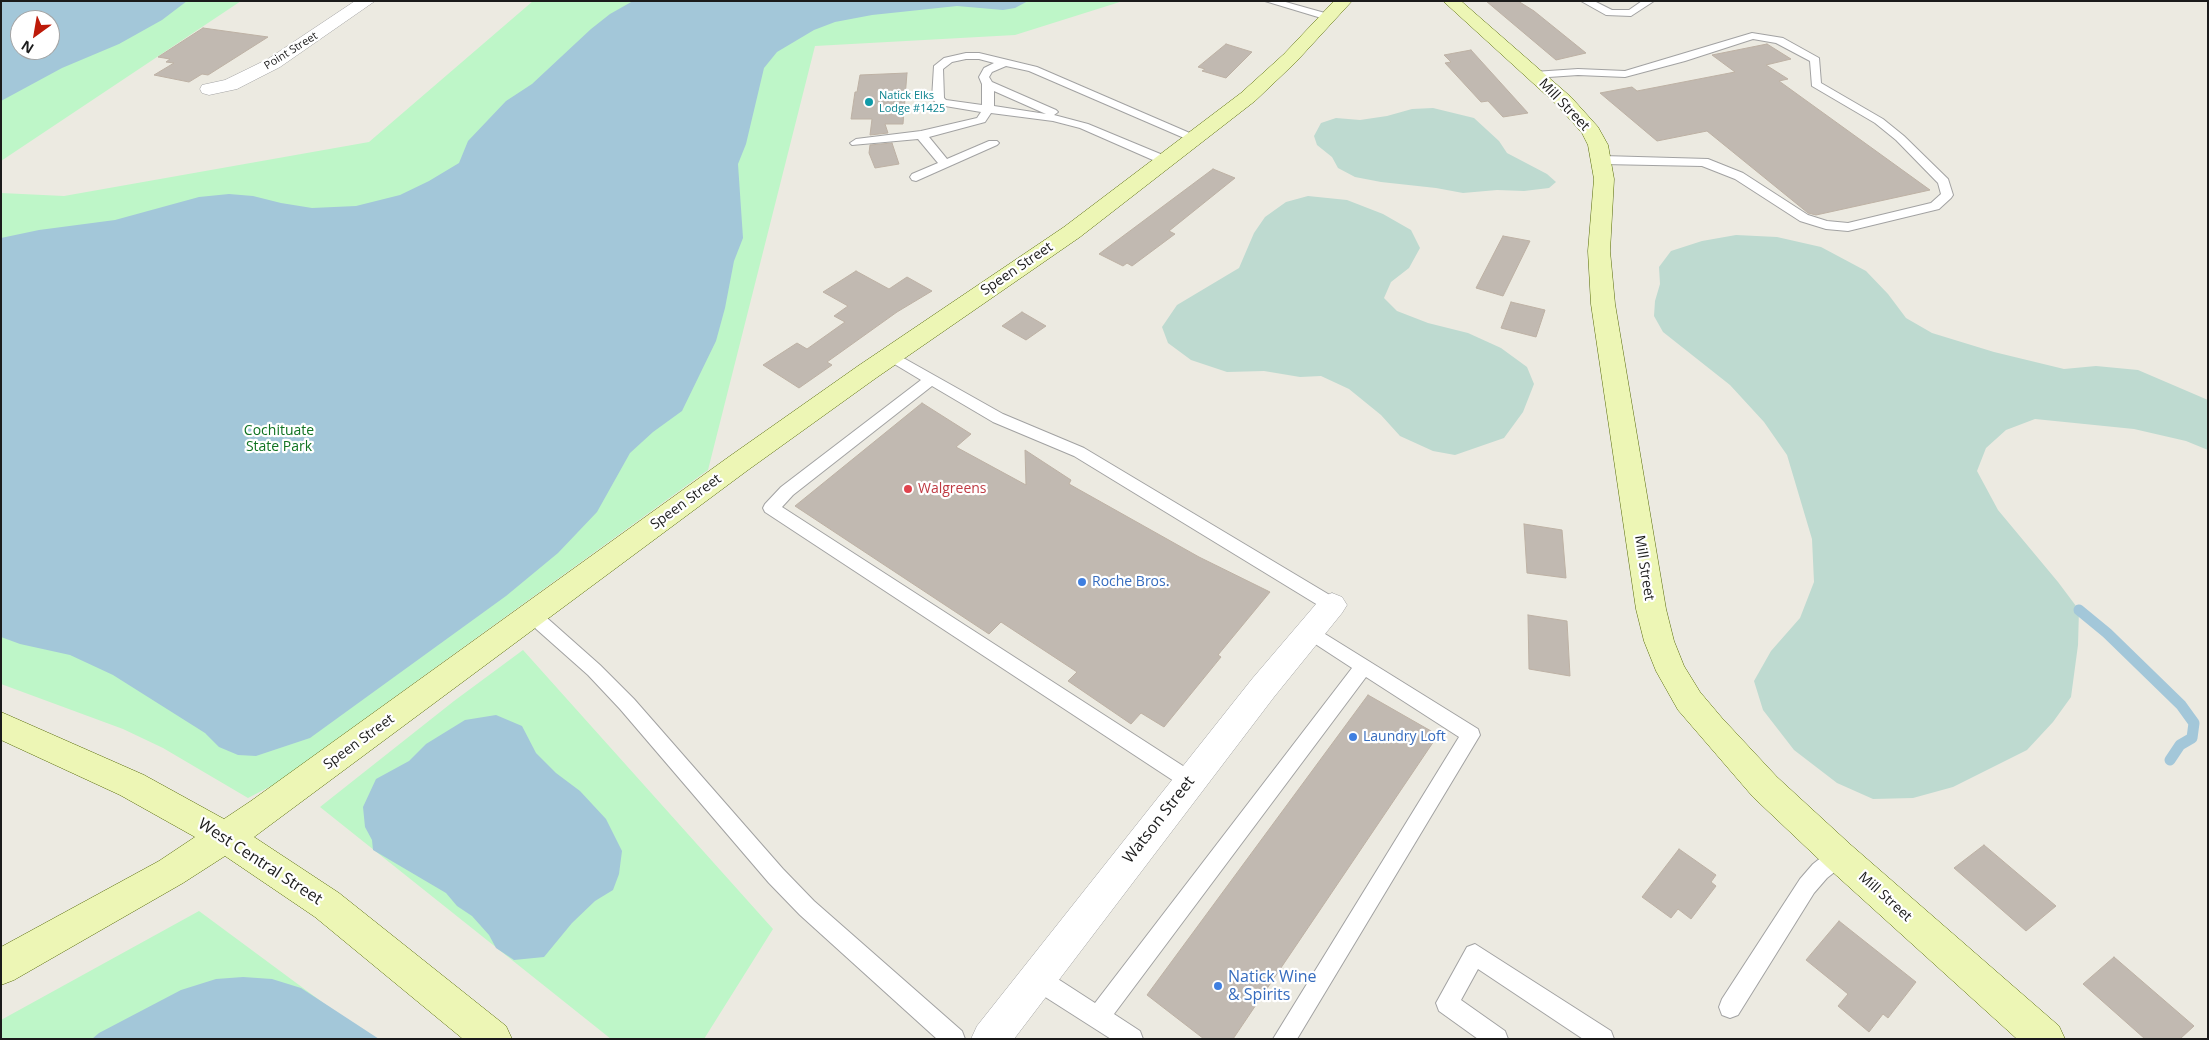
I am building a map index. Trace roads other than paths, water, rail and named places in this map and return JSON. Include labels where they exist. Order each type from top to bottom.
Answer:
[{"type":"street","name":"Point Street","points":[[209,89],[230,85],[274,63],[367,1]]},
{"type":"street","name":"Speen Street","points":[[1,967],[130,897],[226,837],[308,780],[739,462],[1072,232],[1195,139],[1270,77],[1344,1]]},
{"type":"street","name":"Mill Street","points":[[1451,1],[1564,101],[1591,131],[1598,144],[1604,179],[1599,252],[1603,304],[1645,578],[1659,641],[1672,671],[1689,700],[1711,728],[1764,787],[2046,1039]]},
{"type":"street","name":"Watson Street","points":[[990,1039],[1190,781],[1309,631],[1332,605]]},
{"type":"street","name":"West Central Street","points":[[1,726],[132,785],[226,837],[327,905],[493,1039]]},
{"type":"lane","points":[[1270,1],[1287,3],[1328,17]]},
{"type":"lane","points":[[1586,1],[1610,13],[1631,13],[1649,1]]},
{"type":"lane","points":[[1534,75],[1578,72],[1625,74],[1752,36],[1779,40],[1815,60],[1816,84],[1879,121],[1900,138],[1944,182],[1947,195],[1935,206],[1848,227],[1826,225],[1804,218],[1739,176],[1704,162],[1602,160]]},
{"type":"lane","points":[[1084,126],[1053,118],[943,103],[938,99],[938,68],[948,60],[966,56],[1005,62],[1033,69],[1195,139]]},
{"type":"lane","points":[[856,143],[921,134],[981,120],[988,109],[988,84],[984,77],[988,70],[1005,62]]},
{"type":"lane","points":[[988,84],[1166,161]]},
{"type":"lane","points":[[921,134],[945,164]]},
{"type":"lane","points":[[916,177],[992,143]]},
{"type":"lane","points":[[891,356],[998,418],[1079,452],[1332,605]]},
{"type":"lane","points":[[931,380],[787,491],[771,508],[1190,781]]},
{"type":"lane","points":[[532,615],[581,657],[627,704],[801,902],[837,937],[954,1039]]},
{"type":"lane","points":[[1284,1039],[1471,735],[1309,631]]},
{"type":"lane","points":[[1098,1018],[1364,666]]},
{"type":"lane","points":[[1730,1006],[1807,886],[1820,871],[1839,856]]},
{"type":"lane","points":[[1497,1039],[1447,1003],[1475,954],[1603,1039]]},
{"type":"lane","points":[[1036,978],[1132,1039]]},
{"type":"waterway","points":[[2079,610],[2107,633],[2181,705],[2194,723],[2192,738],[2180,745],[2170,760]]},
{"type":"place","name":"Natick Elks Lodge #1425","points":[[869,102]]},
{"type":"place","name":"Walgreens","points":[[908,489]]},
{"type":"place","name":"Roche Bros.","points":[[1082,582]]},
{"type":"place","name":"Laundry Loft","points":[[1353,737]]},
{"type":"place","name":"Natick Wine & Spirits","points":[[1218,986]]},
{"type":"park label","name":"Cochituate State Park","points":[[279,440]]}]
